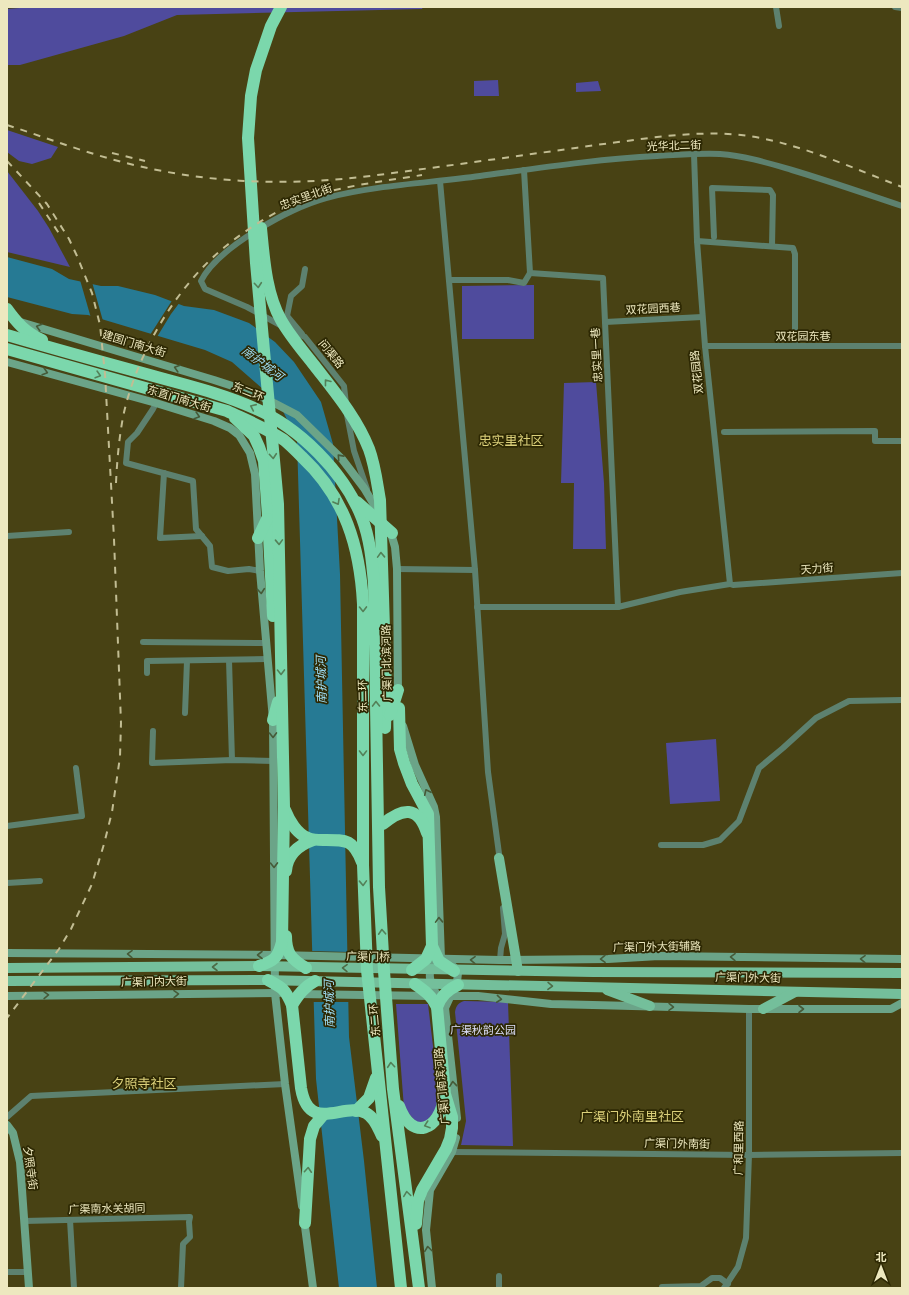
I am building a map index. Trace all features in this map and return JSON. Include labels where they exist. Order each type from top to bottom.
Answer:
[{"type":"highway","points":[[259,966],[271,962],[277,957],[282,942],[284,808],[278,504],[256,263],[248,138],[251,96],[256,70],[266,39],[281,7]]},
{"type":"highway","points":[[290,7],[274,38],[264,65],[258,88],[255,116],[255,150],[264,263],[270,290],[281,320],[332,388],[358,426],[369,450],[376,476],[380,500],[392,691],[386,728],[380,887]]},
{"type":"highway","points":[[7,309],[21,326],[31,335],[72,354]]},
{"type":"highway","name":"东二环","points":[[7,335],[202,390],[255,408],[287,426],[315,450],[336,474],[352,498],[362,518],[369,541],[374,583],[380,887],[384,971],[393,1089],[419,1288]]},
{"type":"highway","name":"东二环","points":[[7,349],[227,411],[254,423],[285,441],[308,463],[326,483],[338,503],[350,529],[357,553],[362,580],[363,604],[363,865],[368,983],[401,1288]]},
{"type":"highway","points":[[227,411],[254,436],[264,461],[271,594],[274,625],[280,656]]},
{"type":"highway","points":[[352,498],[392,533]]},
{"type":"highway","points":[[258,538],[268,516]]},
{"type":"highway","points":[[273,720],[281,693]]},
{"type":"highway","points":[[399,708],[400,749],[412,784],[428,814],[432,946],[439,961],[454,971]]},
{"type":"highway","points":[[284,808],[290,821],[306,838],[313,840],[343,840],[353,846],[358,852],[363,865]]},
{"type":"highway","points":[[383,824],[393,816],[402,812],[410,812],[415,814],[420,819],[424,825],[429,840]]},
{"type":"highway","points":[[306,968],[295,962],[288,953],[286,942],[286,868],[295,850],[313,840]]},
{"type":"highway","points":[[413,964],[426,959],[432,946]]},
{"type":"highway","points":[[268,980],[286,992],[292,1005],[302,1095],[307,1106],[313,1111],[324,1114],[356,1111],[366,1113],[376,1123],[386,1144]]},
{"type":"highway","points":[[292,1005],[302,990],[307,985],[315,981]]},
{"type":"highway","points":[[437,1002],[446,991],[458,985]]},
{"type":"highway","points":[[415,1254],[418,1201],[422,1190],[446,1149],[450,1139],[452,1118],[445,1094],[437,1002],[427,992],[417,990]]},
{"type":"highway","points":[[356,1111],[369,1098],[377,1074]]},
{"type":"highway","points":[[393,1089],[406,1120],[412,1126],[419,1127],[426,1127],[433,1124],[437,1119],[443,1107],[445,1094]]},
{"type":"highway","points":[[304,1223],[310,1139],[314,1126],[324,1114]]},
{"type":"main road","points":[[499,858],[518,971]]},
{"type":"main road","name":"广渠门桥","points":[[142,967],[259,966],[306,968],[413,964],[454,971],[593,972]]},
{"type":"main road","name":"广渠门内大街","points":[[7,968],[142,967]]},
{"type":"main road","name":"广渠门外大街","points":[[593,972],[902,973]]},
{"type":"main road","points":[[268,980],[315,981],[417,990],[458,985],[596,987],[650,1006]]},
{"type":"main road","name":"广渠门内大街","points":[[7,981],[268,980]]},
{"type":"main road","name":"广渠门外大街","points":[[596,987],[902,994]]},
{"type":"main road","points":[[763,1009],[797,992]]},
{"type":"street","points":[[776,7],[779,26]]},
{"type":"street","points":[[894,7],[902,8]]},
{"type":"street","name":"双花园路","points":[[694,154],[697,241],[704,346],[732,584]]},
{"type":"street","name":"光华北二街","points":[[440,181],[616,158],[720,154],[750,158],[824,180],[902,206]]},
{"type":"street","points":[[449,280],[508,280],[524,282],[530,273],[524,170]]},
{"type":"street","points":[[440,181],[475,570],[488,772],[499,858],[505,934],[501,948],[500,960]]},
{"type":"street","name":"忠实里北街","points":[[201,281],[205,273],[242,238],[282,216],[324,198],[373,188],[440,181]]},
{"type":"street","points":[[714,237],[712,188],[770,190],[773,195],[772,246]]},
{"type":"street","points":[[697,241],[793,248],[795,254],[795,346]]},
{"type":"street","points":[[304,337],[287,316],[291,296],[302,286],[305,269]]},
{"type":"street","name":"忠实里一巷","points":[[530,273],[603,278],[618,607]]},
{"type":"street","name":"问渠路","points":[[201,281],[205,289],[247,307],[304,337],[344,386],[347,414],[354,451],[371,499]]},
{"type":"street","name":"双花园西巷","points":[[605,322],[702,317]]},
{"type":"street","name":"建国门南大街","points":[[7,318],[42,327],[254,393],[297,415],[342,459],[364,488]]},
{"type":"street","name":"双花园东巷","points":[[704,346],[902,346]]},
{"type":"street","name":"东直门南大街","points":[[7,362],[156,403],[214,421],[230,428],[239,435],[250,453],[253,462],[258,538]]},
{"type":"street","points":[[156,403],[154,409],[137,433],[128,442],[126,463],[193,481],[196,529],[210,546],[212,567],[228,571],[248,569],[260,571]]},
{"type":"street","points":[[724,432],[874,432],[875,441],[902,441]]},
{"type":"street","points":[[164,473],[160,538],[202,536]]},
{"type":"street","name":"广渠门北滨河路","points":[[364,488],[392,533],[397,569],[392,691],[399,708],[415,765],[434,807],[436,817],[439,959],[431,966],[430,982],[437,1002]]},
{"type":"street","points":[[7,536],[69,532]]},
{"type":"street","points":[[258,538],[273,720],[275,993],[285,1084],[313,1288]]},
{"type":"street","points":[[397,569],[475,570]]},
{"type":"street","name":"天力街","points":[[477,607],[618,607],[680,592],[732,584],[902,573]]},
{"type":"street","points":[[143,642],[266,643]]},
{"type":"street","points":[[147,672],[146,661],[268,659]]},
{"type":"street","points":[[229,660],[232,760]]},
{"type":"street","points":[[185,713],[187,661]]},
{"type":"street","points":[[661,845],[703,845],[720,840],[739,821],[759,768],[816,718],[849,700],[902,700]]},
{"type":"street","points":[[153,731],[152,763],[232,760],[273,761]]},
{"type":"street","points":[[7,826],[82,816],[76,768]]},
{"type":"street","points":[[7,883],[40,881]]},
{"type":"street","points":[[7,953],[275,955]]},
{"type":"street","name":"广渠门桥","points":[[275,955],[413,964]]},
{"type":"street","name":"广渠门外大街辅路","points":[[413,964],[439,959],[608,959],[659,956],[902,959]]},
{"type":"street","name":"广渠门南滨河路","points":[[432,1288],[426,1230],[430,1190],[452,1152],[456,1136],[457,1120],[445,1008],[458,982],[458,973],[455,967],[439,959]]},
{"type":"street","name":"广渠门内大街","points":[[7,996],[275,993],[301,995],[417,990]]},
{"type":"street","points":[[437,1002],[450,996],[478,996],[551,1004],[749,1009],[891,1009],[902,1003]]},
{"type":"street","name":"广和里西路","points":[[662,1287],[701,1286],[712,1278],[720,1278],[726,1286],[738,1267],[746,1238],[749,1155],[749,1009]]},
{"type":"street","points":[[7,1117],[31,1096],[285,1084]]},
{"type":"street","name":"夕照寺街","points":[[7,1125],[13,1133],[20,1162],[29,1288]]},
{"type":"street","name":"广渠门外南街","points":[[452,1152],[749,1155],[902,1154]]},
{"type":"street","name":"广渠南水关胡同","points":[[24,1221],[190,1217],[190,1237],[183,1244],[181,1288]]},
{"type":"street","points":[[70,1220],[74,1288]]},
{"type":"street","points":[[7,1272],[28,1272]]},
{"type":"street","points":[[499,1276],[499,1288]]},
{"type":"green space","points":[[32,7],[423,7],[422,9],[177,15],[124,36],[20,65],[7,65],[7,9]]},
{"type":"green space","points":[[498,80],[499,96],[474,96],[474,81]]},
{"type":"green space","points":[[598,81],[601,91],[576,92],[576,83]]},
{"type":"green space","points":[[7,130],[58,147],[51,158],[32,164],[19,161],[7,152]]},
{"type":"green space","points":[[7,171],[38,211],[70,267],[7,252]]},
{"type":"green space","points":[[534,285],[534,339],[462,339],[462,286]]},
{"type":"green space","points":[[596,382],[604,483],[606,549],[573,549],[574,483],[561,483],[564,383]]},
{"type":"green space","points":[[716,739],[720,801],[670,804],[666,743]]},
{"type":"green space","name":"广渠秋韵公园","points":[[464,1001],[508,1002],[513,1146],[461,1145],[466,1121],[455,1012],[458,1005]]},
{"type":"green space","points":[[396,1004],[428,1004],[440,1105],[424,1124],[416,1122],[404,1108]]},
{"type":"water","name":"南护城河","points":[[7,257],[52,269],[69,279],[101,286],[118,286],[155,295],[184,306],[214,310],[249,323],[275,342],[294,362],[321,402],[333,444],[340,574],[349,1037],[377,1288],[339,1288],[316,1079],[297,440],[279,403],[232,362],[205,350],[88,315],[72,314],[7,297]]},
{"type":"pier","points":[[80,280],[92,282],[103,321],[91,318]]},
{"type":"pier","points":[[173,299],[180,302],[157,337],[150,335]]},
{"type":"pier","points":[[310,951],[349,952],[350,1002],[312,1002]]},
{"type":"railway","points":[[7,125],[96,155],[156,170],[214,179],[273,182],[332,180],[362,177],[687,134],[741,135],[761,138],[802,149],[902,187]]},
{"type":"railway","points":[[112,153],[145,161]]},
{"type":"railway","points":[[7,161],[47,204],[69,239],[92,293],[100,325],[105,374],[114,539],[121,723],[120,757],[112,812],[92,884],[71,929],[59,949],[7,1018]]},
{"type":"railway","points":[[116,483],[118,450],[123,417],[129,393],[138,370],[148,346],[175,301],[208,262],[226,246],[251,228],[295,203],[326,192],[374,182],[422,175]]},
{"type":"railway","points":[[39,203],[62,238]]},
{"type":"district","name":"忠实里社区","points":[[511,441]]},
{"type":"district","name":"夕照寺社区","points":[[144,1084]]},
{"type":"district","name":"广渠门外南里社区","points":[[632,1117]]}]
